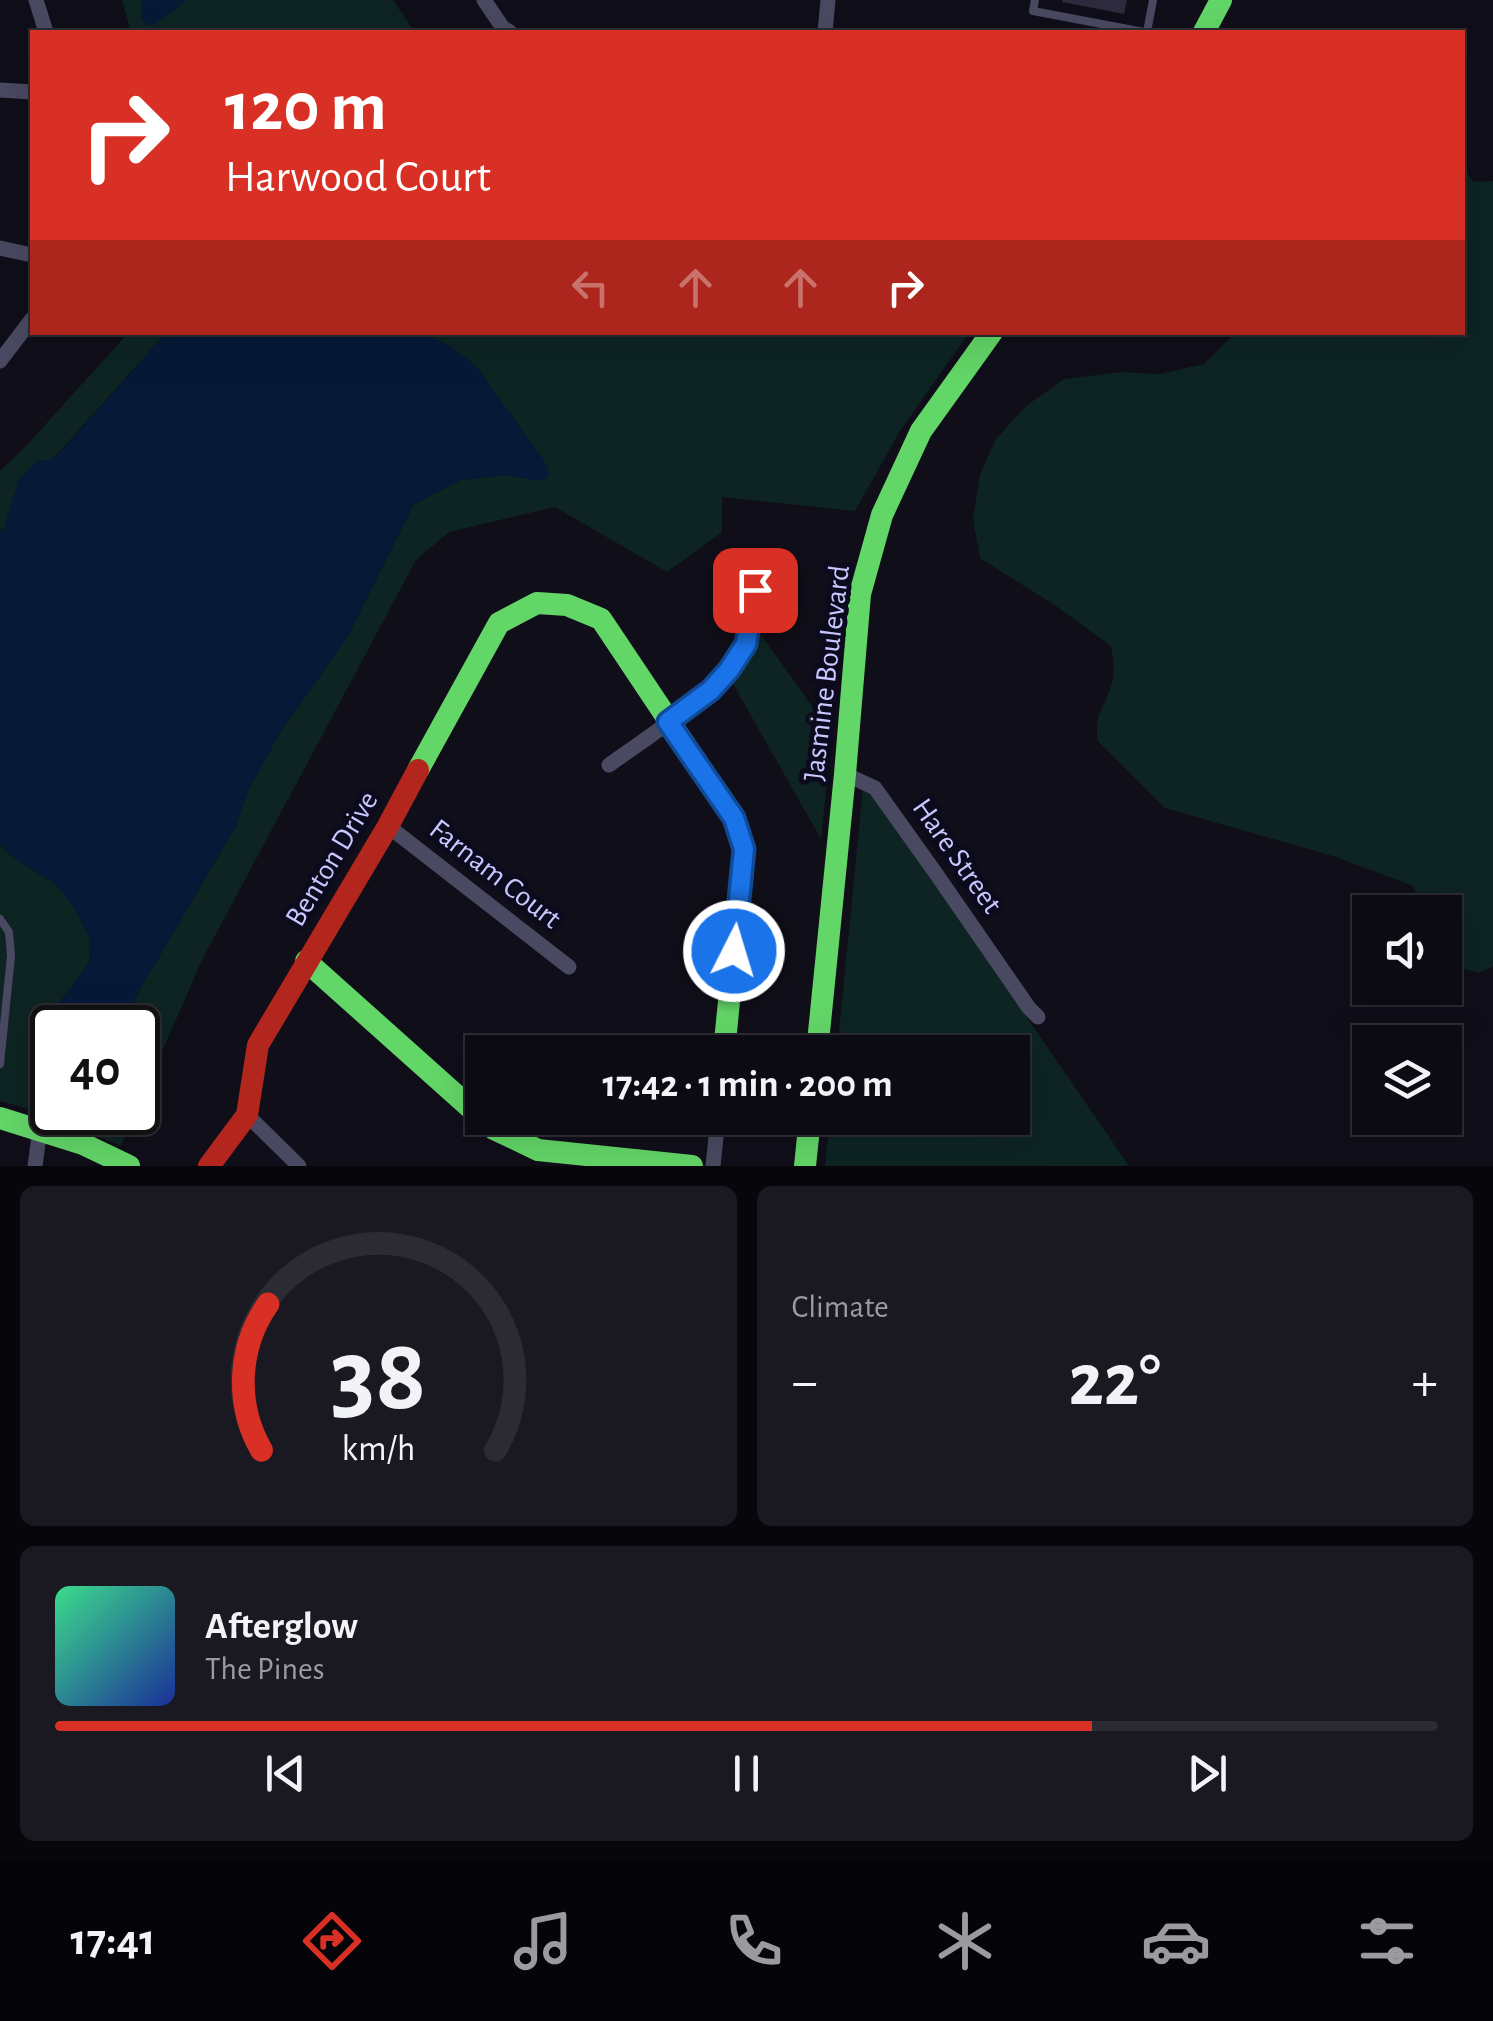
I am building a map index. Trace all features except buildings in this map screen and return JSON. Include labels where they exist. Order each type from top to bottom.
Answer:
[{"type":"street","points":[[36,0],[45,30]]},
{"type":"street","points":[[484,0],[506,30]]},
{"type":"street","points":[[825,30],[828,0]]},
{"type":"street","points":[[1205,30],[1221,0]]},
{"type":"street","points":[[0,90],[30,92]]},
{"type":"street","points":[[0,248],[30,255]]},
{"type":"street","points":[[0,361],[30,322]]},
{"type":"street","name":"Jasmine Boulevard","points":[[819,1035],[860,594],[882,514],[921,431],[990,335]]},
{"type":"street","points":[[609,765],[711,690],[729,670],[746,644],[755,590]]},
{"type":"street","name":"Benton Drive","points":[[210,1166],[248,1115],[258,1046],[388,826],[499,623],[537,603],[567,605],[601,619],[668,722]]},
{"type":"street","points":[[668,722],[734,818],[744,849],[726,1035]]},
{"type":"street","name":"Hare Street","points":[[845,774],[874,788],[1038,1017]]},
{"type":"street","name":"Farnam Court","points":[[388,826],[569,967]]},
{"type":"street","points":[[306,961],[494,1130],[538,1150],[692,1166]]},
{"type":"street","points":[[248,1115],[300,1166]]},
{"type":"street","points":[[0,1118],[30,1126]]},
{"type":"street","points":[[34,1166],[39,1135]]},
{"type":"street","points":[[56,1135],[129,1166]]},
{"type":"street","points":[[713,1166],[716,1135]]},
{"type":"street","points":[[805,1166],[808,1135]]},
{"type":"lane","points":[[1035,0],[1033,11],[1135,30]]},
{"type":"lane","points":[[1047,14],[1049,0]]},
{"type":"lane","points":[[1146,30],[1153,0]]},
{"type":"lane","points":[[0,919],[9,932],[11,956],[0,1064]]},
{"type":"green space","points":[[122,0],[393,0],[414,30],[130,30]]},
{"type":"green space","points":[[1465,171],[1474,182],[1493,181],[1493,967],[1478,973],[1462,968],[1462,895],[1417,895],[1413,886],[1336,857],[1165,808],[1097,740],[1099,716],[1113,676],[1111,646],[980,558],[973,519],[980,474],[996,439],[1026,406],[1064,379],[1121,372],[1159,374],[1204,364],[1233,335],[1465,335]]},
{"type":"green space","points":[[126,335],[164,335],[53,459],[19,479],[0,532],[0,471]]},
{"type":"green space","points":[[426,335],[968,335],[900,431],[855,511],[722,497],[722,532],[667,572],[555,507],[449,532],[416,560],[202,960],[160,1056],[160,1005],[132,1005],[136,996],[236,826],[248,791],[279,734],[348,636],[414,504],[461,480],[505,475],[536,480],[548,467],[475,365]]},
{"type":"green space","points":[[762,636],[832,734],[821,839],[732,682]]},
{"type":"green space","points":[[863,788],[871,790],[1129,1166],[825,1166],[828,1135],[1030,1135],[1030,1035],[839,1035]]},
{"type":"green space","points":[[0,844],[10,855],[57,885],[74,907],[90,939],[89,963],[58,1005],[30,1005],[30,1110],[0,1101]]},
{"type":"green space","points":[[95,1135],[126,1135],[121,1146]]},
{"type":"water","points":[[141,0],[187,0],[147,26],[142,19]]},
{"type":"water","points":[[164,335],[426,335],[475,365],[548,467],[549,477],[543,480],[505,475],[461,480],[414,504],[348,636],[279,734],[248,791],[236,826],[132,1005],[58,1005],[89,963],[90,939],[74,907],[57,885],[10,855],[0,844],[0,532],[19,479],[37,461],[54,459]]},
{"type":"traffic: fast","points":[[1205,30],[1221,0]]},
{"type":"traffic: fast","points":[[819,1035],[860,594],[882,515],[921,431],[990,335]]},
{"type":"traffic: fast","points":[[418,770],[499,623],[537,603],[567,605],[601,619],[734,818],[744,849],[726,1035]]},
{"type":"traffic: fast","points":[[306,961],[494,1129],[538,1150],[692,1166]]},
{"type":"traffic: fast","points":[[0,1118],[83,1144],[129,1166]]},
{"type":"traffic: fast","points":[[805,1166],[808,1135]]},
{"type":"traffic: jam","points":[[209,1166],[247,1115],[258,1045],[418,770]]},
{"type":"route","points":[[734,951],[744,849],[734,818],[668,722],[711,690],[729,670],[746,644],[755,590]]}]
